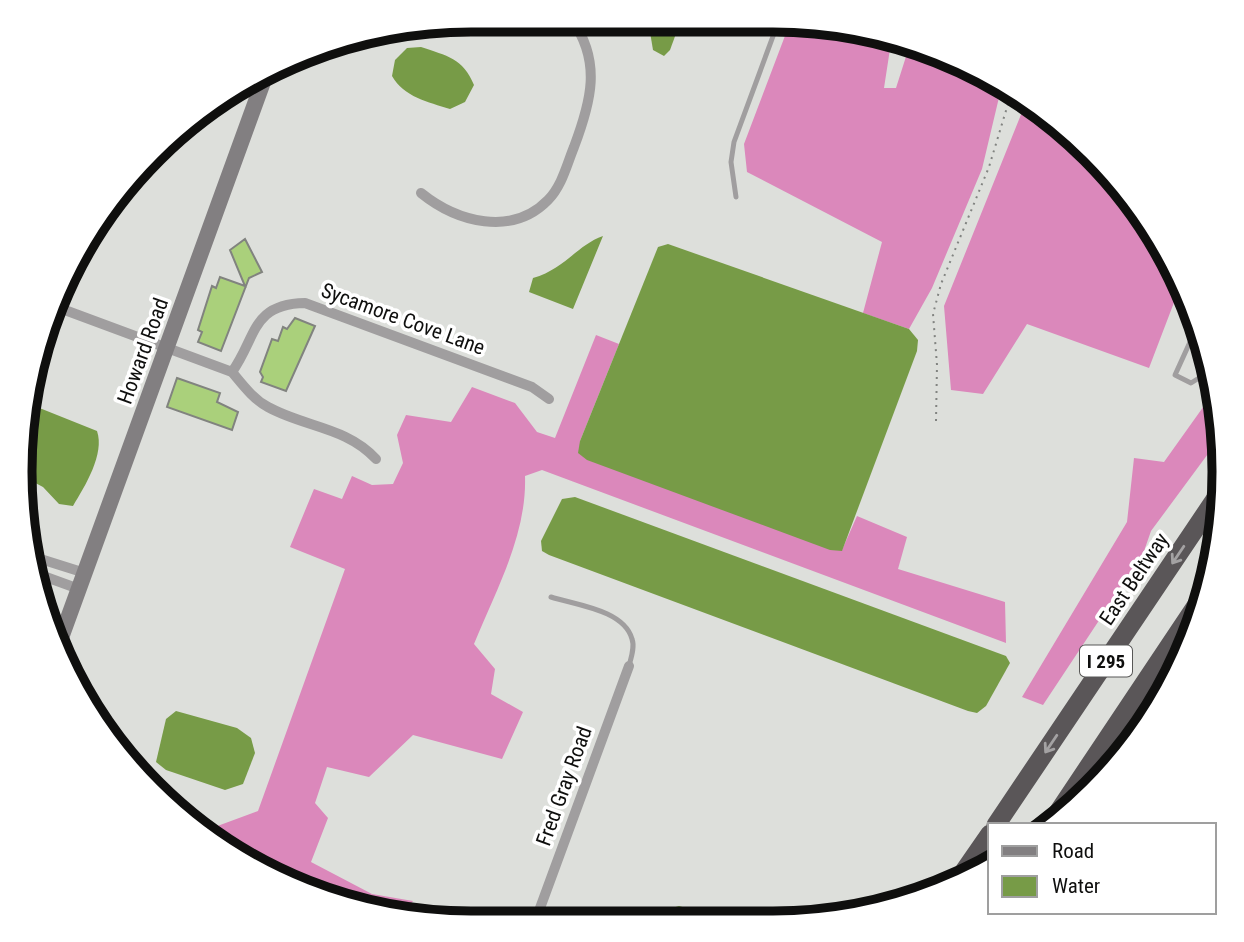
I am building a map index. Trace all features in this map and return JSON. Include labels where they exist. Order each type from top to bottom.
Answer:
[{"type":"highway","name":"East Beltway","points":[[997,823],[1211,505]]},
{"type":"highway","name":"I 295","points":[[1070,795],[1185,622]]},
{"type":"highway","points":[[1111,752],[1177,643]]},
{"type":"highway","points":[[969,864],[988,837]]},
{"type":"street","points":[[421,194],[446,209],[478,221],[498,223],[516,220],[535,211],[550,199],[560,182],[589,109],[592,93],[590,54],[578,32]]},
{"type":"street","name":"Howard Road","points":[[63,633],[262,84]]},
{"type":"street","points":[[232,372],[241,359],[253,328],[276,306],[270,295]]},
{"type":"street","name":"Sycamore Cove Lane","points":[[276,306],[304,303],[532,387],[549,399]]},
{"type":"street","points":[[63,309],[232,372],[249,393],[267,407],[362,443],[376,459]]},
{"type":"street","points":[[41,561],[82,581]]},
{"type":"street","points":[[44,574],[82,581]]},
{"type":"street","name":"Fred Gray Road","points":[[539,911],[629,666]]},
{"type":"lane","points":[[736,197],[732,173],[734,142],[775,32]]},
{"type":"lane","points":[[1192,338],[1175,375],[1191,383],[1202,374]]},
{"type":"lane","points":[[551,597],[607,614],[627,626],[634,641],[629,666]]},
{"type":"path","points":[[936,421],[937,365],[933,314],[941,284],[989,167],[1009,101]]},
{"type":"shaded area","points":[[786,32],[830,35],[890,47],[884,88],[896,88],[907,53],[941,65],[1000,94],[982,169],[932,288],[909,329],[863,313],[882,242],[747,172],[744,144]]},
{"type":"shaded area","points":[[1023,110],[1041,122],[1084,160],[1122,203],[1154,251],[1176,297],[1149,368],[1027,324],[983,394],[951,390],[944,306]]},
{"type":"shaded area","points":[[596,335],[619,344],[580,441],[842,550],[857,516],[907,537],[898,569],[1005,602],[1006,643],[542,470],[525,476],[516,541],[474,644],[495,669],[491,694],[523,712],[502,759],[413,735],[369,777],[327,767],[315,803],[328,818],[311,862],[372,894],[413,901],[409,906],[357,896],[303,877],[251,852],[214,827],[258,811],[345,569],[290,547],[314,489],[342,499],[352,476],[372,485],[393,484],[403,463],[397,435],[406,415],[451,422],[472,387],[515,403],[537,432],[555,438]]},
{"type":"shaded area","points":[[1207,402],[1212,448],[1151,531],[1143,554],[1043,705],[1022,697],[1127,522],[1134,458],[1164,462]]},
{"type":"water","points":[[650,32],[677,32],[670,50],[664,56],[653,50]]},
{"type":"water","points":[[421,47],[453,59],[465,69],[474,85],[465,102],[450,109],[417,98],[397,83],[392,76],[395,60],[407,48]]},
{"type":"water","points":[[603,236],[573,309],[529,292],[533,278],[554,269]]},
{"type":"water","points":[[668,244],[909,329],[918,340],[917,351],[842,551],[830,550],[587,460],[578,453],[580,441],[658,247]]},
{"type":"water","points":[[36,407],[97,431],[99,440],[96,460],[73,506],[59,504],[43,487],[32,481],[32,442]]},
{"type":"water","points":[[575,497],[1006,656],[1010,663],[986,706],[977,713],[968,711],[549,555],[542,551],[541,541],[562,499]]},
{"type":"water","points":[[176,711],[237,728],[251,738],[255,753],[243,784],[225,790],[166,770],[156,762],[166,719]]},
{"type":"water","points":[[679,906],[697,911],[662,911]]},
{"type":"building","points":[[245,239],[262,272],[249,278],[221,351],[198,342],[202,332],[198,330],[212,286],[216,288],[220,277],[245,286],[230,250]]},
{"type":"building","points":[[295,318],[315,326],[286,391],[261,382],[263,377],[260,372],[272,339],[278,341],[283,327],[287,329]]},
{"type":"building","points":[[177,378],[220,393],[217,402],[238,412],[232,430],[167,407]]}]
